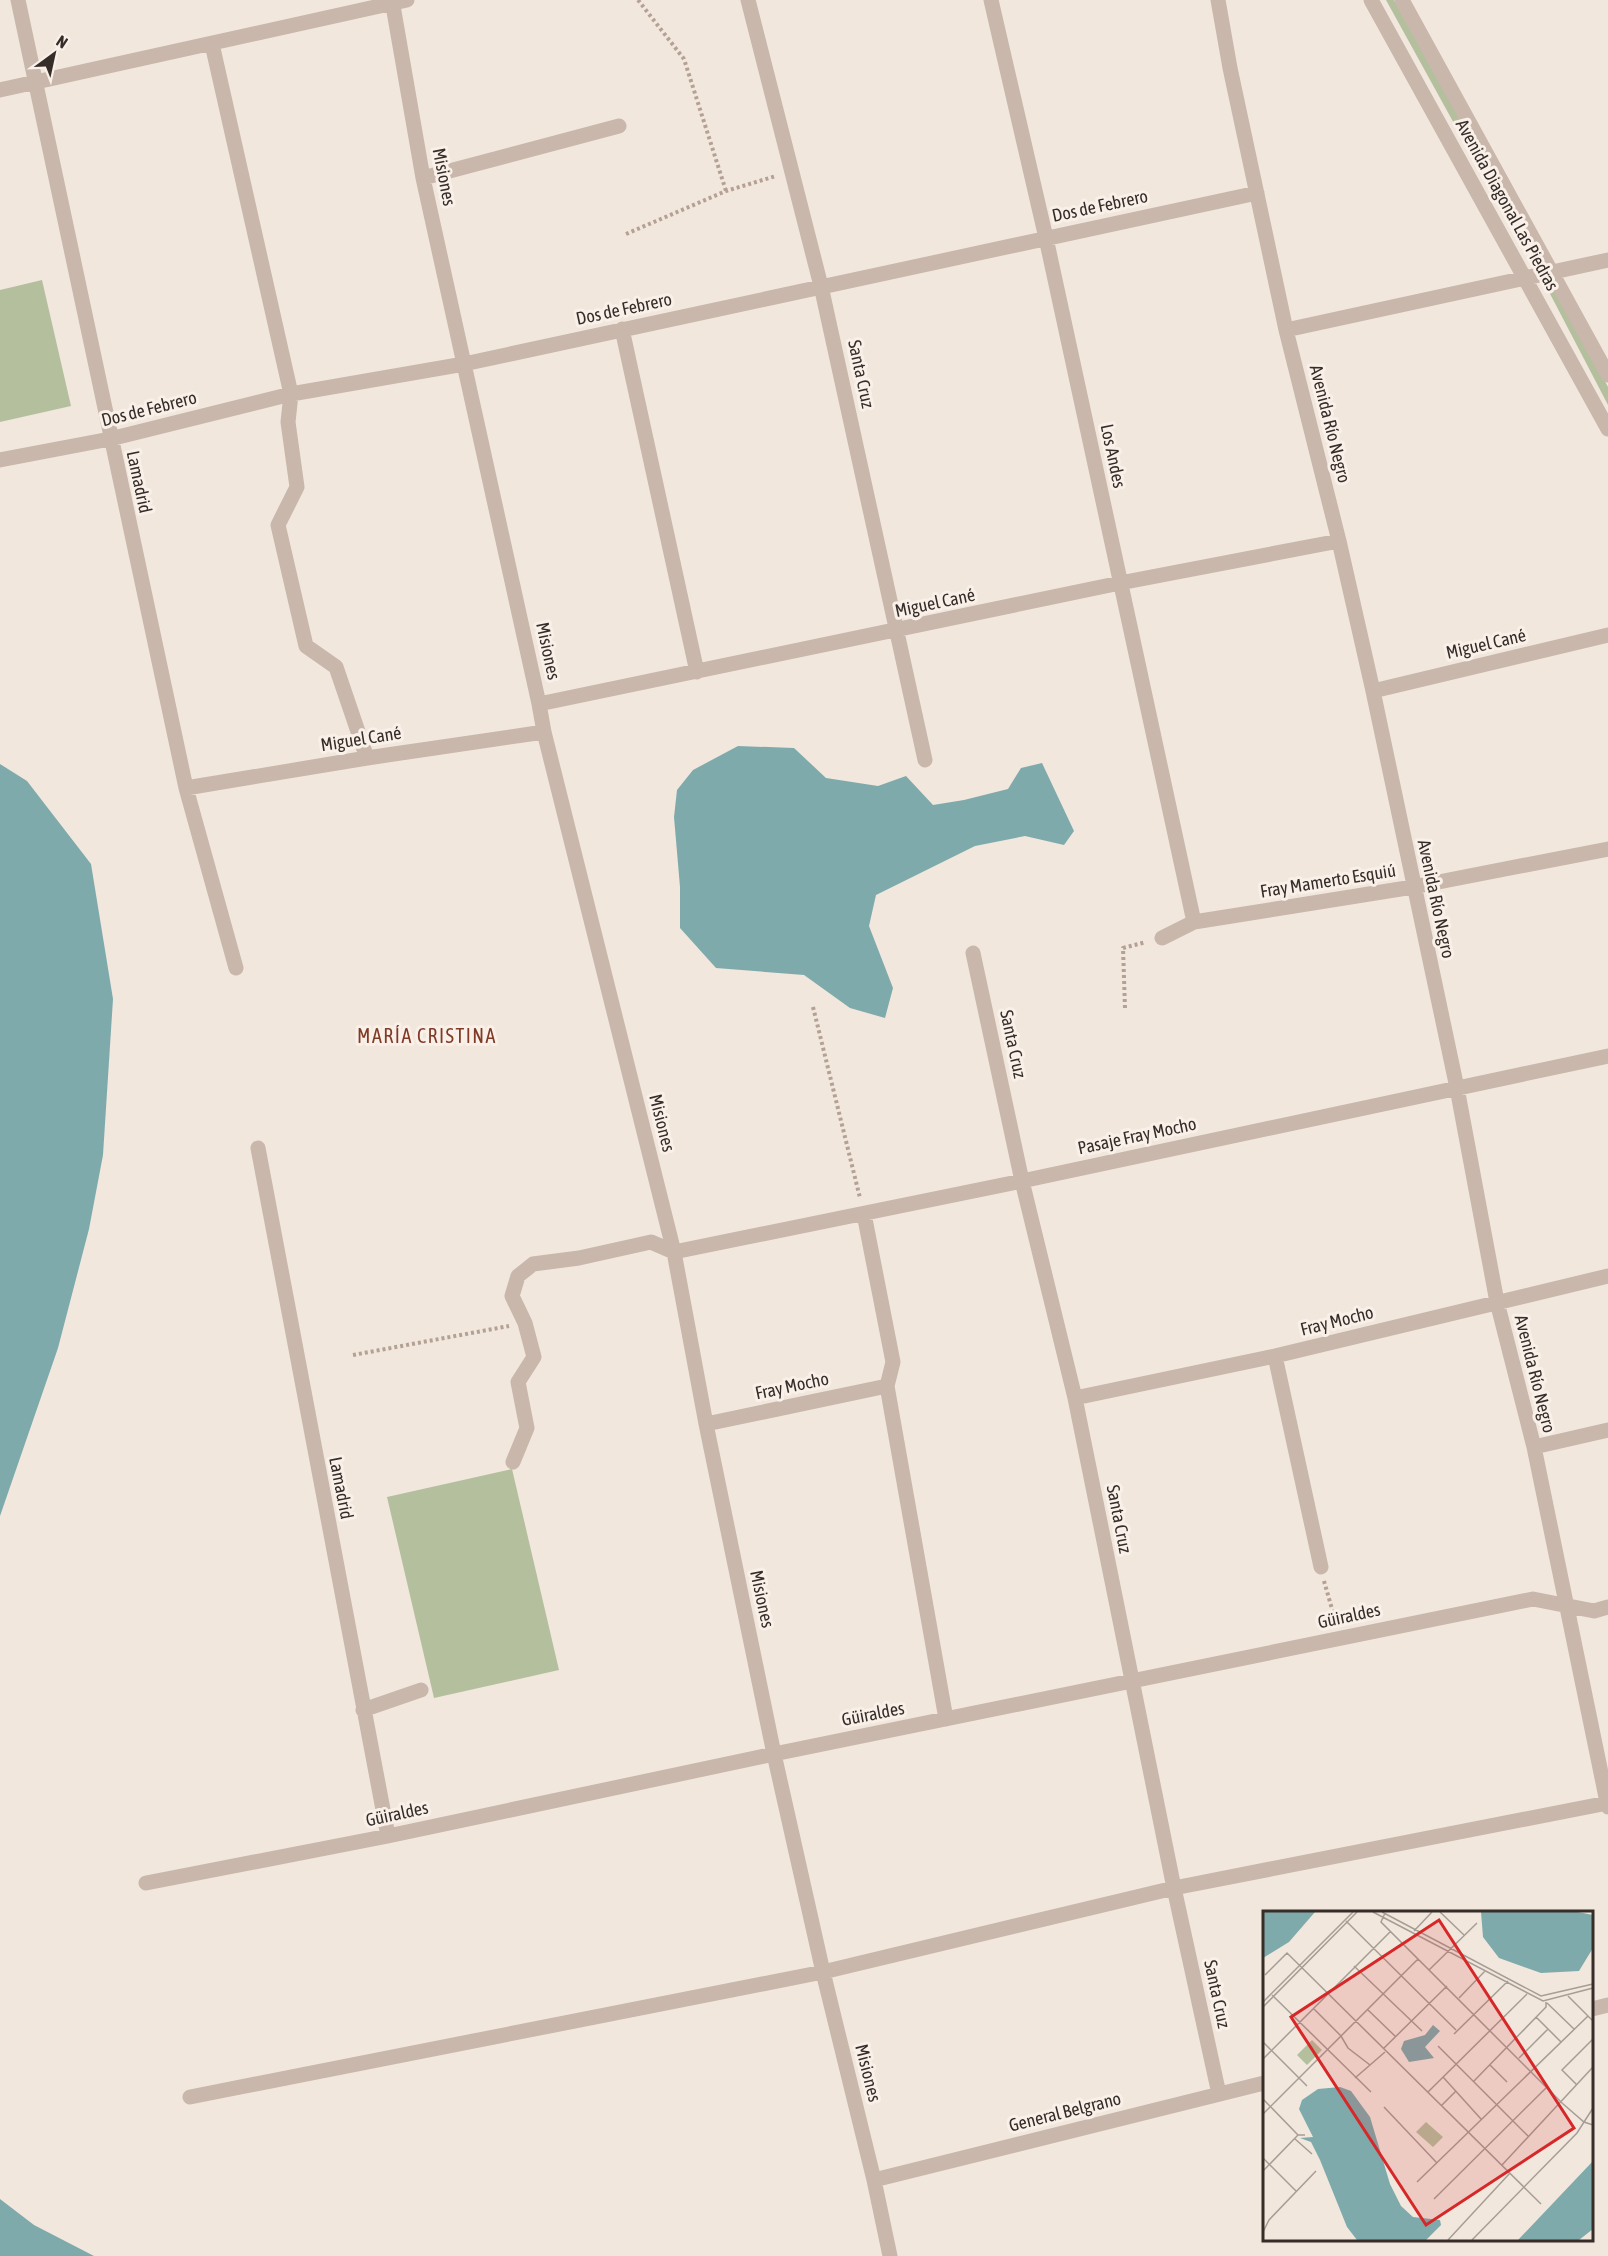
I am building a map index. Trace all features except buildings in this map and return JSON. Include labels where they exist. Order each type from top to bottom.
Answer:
[{"type":"street","name":"Lamadrid","points":[[18,0],[186,788],[236,968]]},
{"type":"street","name":"Santa Cruz","points":[[748,0],[821,286],[926,760]]},
{"type":"street","name":"Los Andes","points":[[991,0],[1046,238],[1194,922]]},
{"type":"street","name":"Avenida Río Negro","points":[[1218,0],[1286,330],[1339,541],[1373,691],[1457,1088],[1497,1302],[1534,1447],[1608,1805]]},
{"type":"street","name":"Avenida Diagonal Las Piedras","points":[[1371,0],[1608,429]]},
{"type":"street","name":"Avenida Diagonal Las Piedras","points":[[1402,0],[1608,375]]},
{"type":"street","points":[[0,90],[397,1]]},
{"type":"street","name":"Misiones","points":[[397,1],[423,178],[544,732],[674,1252],[706,1424],[774,1754],[890,2256]]},
{"type":"street","points":[[212,44],[291,394],[288,422],[297,487],[278,525],[306,646],[336,667],[367,758]]},
{"type":"street","points":[[423,178],[619,126]]},
{"type":"street","name":"Dos de Febrero","points":[[0,460],[110,439],[291,394],[464,364],[1257,193]]},
{"type":"street","points":[[1286,330],[1525,278],[1552,270],[1608,260]]},
{"type":"street","points":[[622,329],[697,672]]},
{"type":"street","name":"Miguel Cané","points":[[539,704],[1120,583],[1339,541]]},
{"type":"street","name":"Miguel Cané","points":[[1373,691],[1608,635]]},
{"type":"street","name":"Miguel Cané","points":[[186,788],[544,732]]},
{"type":"street","name":"Fray Mamerto Esquiú","points":[[1162,938],[1194,922],[1413,887],[1608,849]]},
{"type":"street","name":"Santa Cruz","points":[[973,953],[1022,1181],[1075,1398],[1131,1680],[1218,2094]]},
{"type":"street","name":"Pasaje Fray Mocho","points":[[674,1252],[1022,1181],[1608,1056]]},
{"type":"street","name":"Lamadrid","points":[[258,1148],[388,1836]]},
{"type":"street","points":[[864,1214],[893,1362],[887,1386],[946,1719]]},
{"type":"street","points":[[513,1462],[527,1428],[518,1382],[534,1357],[525,1323],[512,1296],[518,1276],[533,1264],[579,1258],[651,1242],[674,1252]]},
{"type":"street","name":"Fray Mocho","points":[[1075,1398],[1275,1356],[1608,1276]]},
{"type":"street","points":[[1275,1356],[1321,1567]]},
{"type":"street","name":"Fray Mocho","points":[[706,1424],[887,1386]]},
{"type":"street","points":[[1534,1447],[1608,1431]]},
{"type":"street","name":"Güiraldes","points":[[146,1883],[388,1836],[1131,1680],[1533,1599],[1594,1611],[1608,1607]]},
{"type":"street","points":[[363,1710],[421,1690]]},
{"type":"street","points":[[190,2097],[824,1972],[1174,1888],[1608,1805]]},
{"type":"street","points":[[1593,2009],[1608,2005]]},
{"type":"street","name":"General Belgrano","points":[[874,2180],[1263,2083]]},
{"type":"path","points":[[638,0],[684,60],[726,191]]},
{"type":"path","points":[[626,234],[726,191],[792,172]]},
{"type":"path","points":[[1125,1008],[1123,948],[1162,938]]},
{"type":"path","points":[[813,1007],[864,1214]]},
{"type":"path","points":[[353,1355],[525,1323]]},
{"type":"path","points":[[1321,1567],[1340,1638]]},
{"type":"green space","points":[[1386,0],[1394,0],[1532,250],[1526,254]]},
{"type":"green space","points":[[42,280],[71,406],[0,422],[0,290]]},
{"type":"green space","points":[[1554,285],[1608,387],[1608,405],[1547,288]]},
{"type":"green space","points":[[512,1469],[559,1670],[434,1698],[387,1497]]},
{"type":"water","points":[[738,746],[794,748],[826,778],[878,786],[906,776],[933,805],[1008,789],[1021,768],[1042,763],[1074,831],[1064,845],[1025,836],[975,846],[876,895],[869,926],[893,988],[885,1018],[850,1008],[804,975],[716,968],[680,928],[680,887],[674,817],[677,790],[693,770]]},
{"type":"water","points":[[0,764],[27,781],[91,864],[113,999],[103,1155],[89,1229],[58,1348],[0,1516]]},
{"type":"water","points":[[0,2199],[34,2225],[94,2256],[0,2256]]},
{"type":"district","name":"MARÍA CRISTINA","points":[[427,1036]]}]
